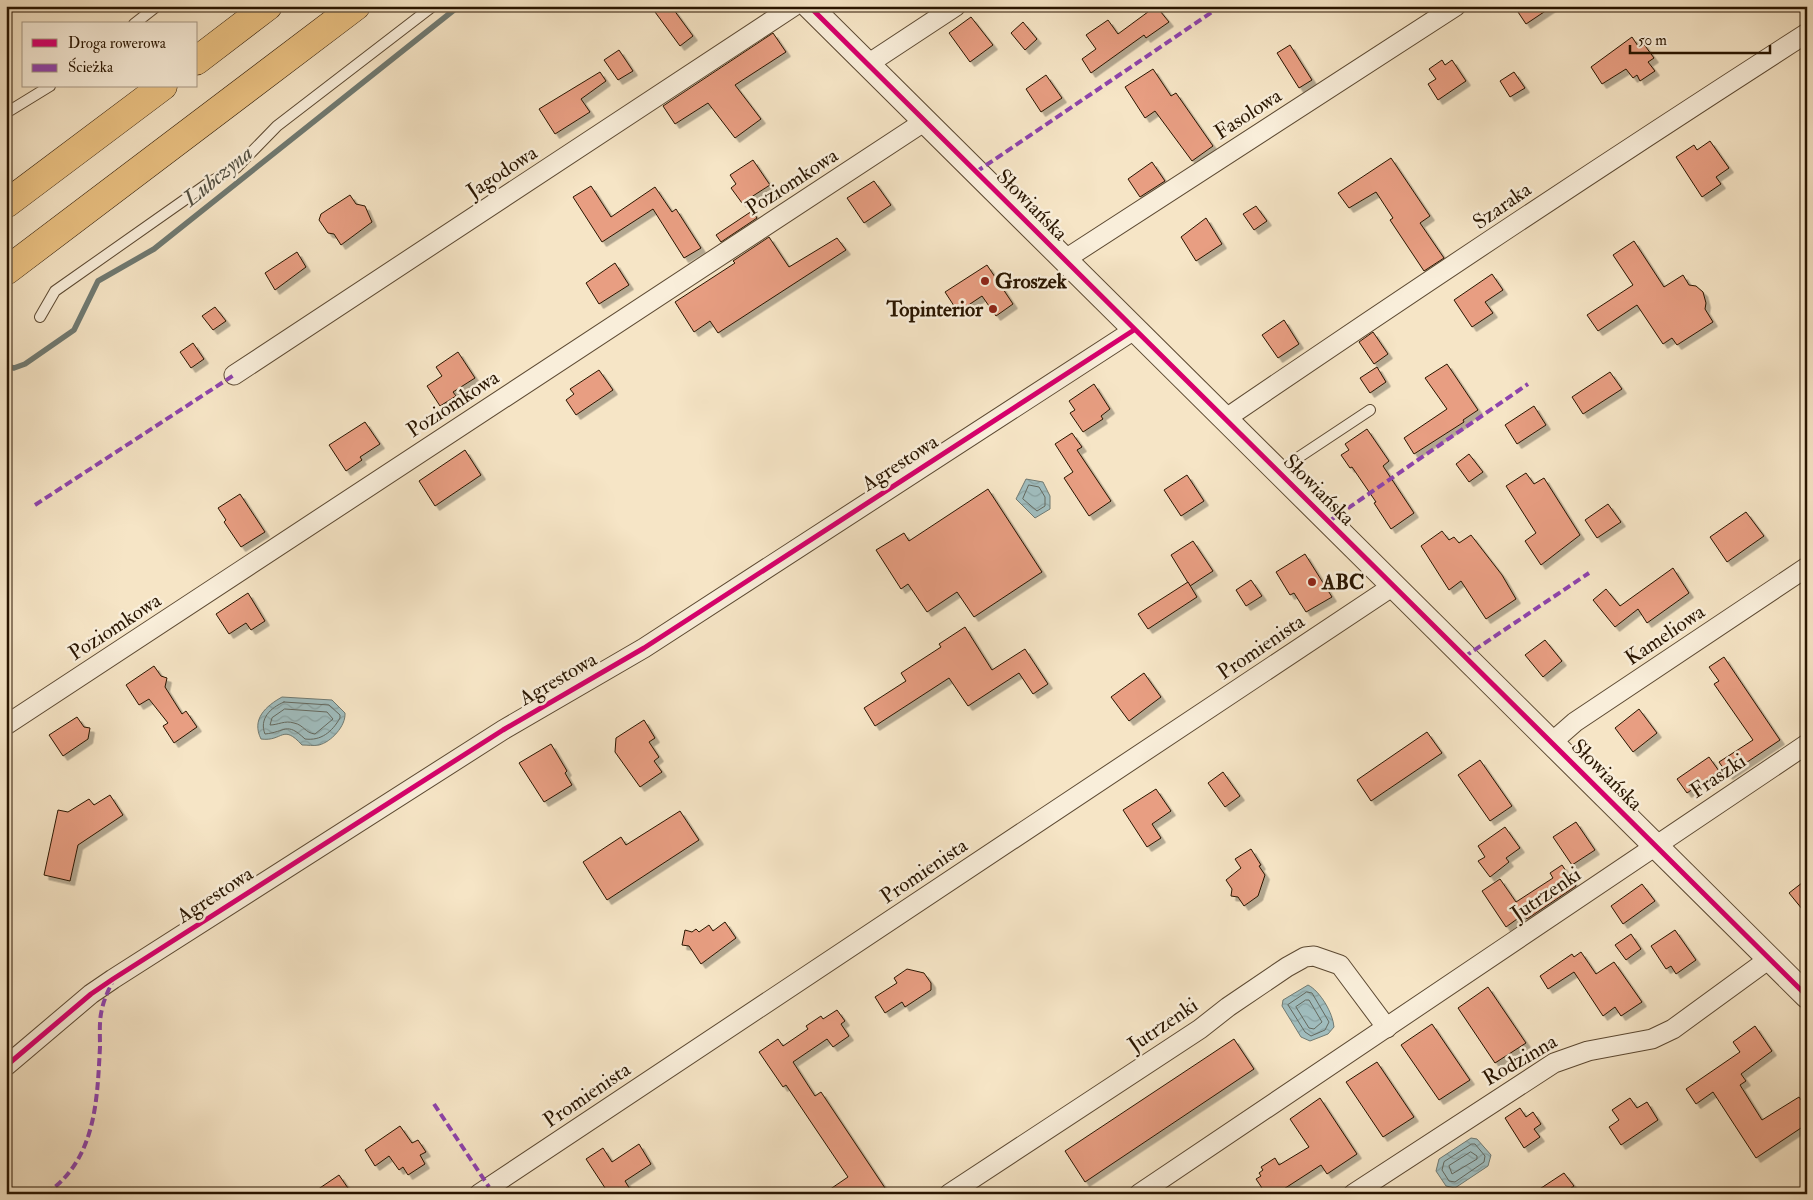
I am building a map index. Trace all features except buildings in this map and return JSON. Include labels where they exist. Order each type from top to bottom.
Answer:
[{"type":"highway","points":[[198,60],[268,6]]},
{"type":"highway","points":[[6,271],[356,6]]},
{"type":"highway","points":[[6,204],[160,88]]},
{"type":"street","name":"Jagodowa","points":[[234,375],[794,6]]},
{"type":"street","name":"Słowiańska","points":[[809,6],[1807,996]]},
{"type":"street","points":[[868,64],[956,6]]},
{"type":"street","name":"Fasolowa","points":[[1064,260],[1456,6]]},
{"type":"street","name":"Szaraka","points":[[1224,419],[1508,230],[1566,188],[1807,33]]},
{"type":"street","name":"Poziomkowa","points":[[6,725],[925,121]]},
{"type":"street","name":"Agrestowa","points":[[6,1066],[17,1059],[105,984],[503,730],[644,648],[1134,330]]},
{"type":"street","name":"Kameliowa","points":[[1551,743],[1575,722],[1807,567]]},
{"type":"street","name":"Promienista","points":[[479,1194],[1393,586]]},
{"type":"street","name":"Fraszki","points":[[1656,847],[1673,833],[1807,744]]},
{"type":"street","name":"Jutrzenki","points":[[1139,1194],[1656,847]]},
{"type":"street","name":"Jutrzenki","points":[[949,1194],[1200,1029],[1235,1002],[1305,957],[1324,958],[1340,965],[1387,1028]]},
{"type":"street","name":"Rodzinna","points":[[1353,1194],[1554,1063],[1588,1051],[1652,1039],[1673,1029],[1769,959]]},
{"type":"lane","points":[[137,22],[157,6]]},
{"type":"lane","points":[[40,317],[55,291],[210,182],[236,168],[246,160],[277,126],[433,6]]},
{"type":"lane","points":[[6,113],[47,88]]},
{"type":"lane","points":[[1277,471],[1370,410]]},
{"type":"water","points":[[1026,479],[1043,482],[1050,496],[1050,509],[1035,518],[1016,499]]},
{"type":"water","points":[[282,697],[332,700],[345,713],[345,718],[337,733],[328,741],[319,745],[302,745],[286,734],[274,738],[261,739],[258,732],[259,719],[266,709]]},
{"type":"water","points":[[1308,985],[1317,992],[1325,1003],[1334,1027],[1328,1034],[1310,1041],[1301,1037],[1282,1006],[1283,1000]]},
{"type":"water","points":[[1471,1138],[1477,1139],[1491,1155],[1488,1166],[1455,1188],[1446,1186],[1436,1171],[1439,1159]]},
{"type":"waterway","name":"Lubczyna","points":[[6,366],[14,368],[25,364],[74,330],[98,281],[154,249],[459,6]]},
{"type":"marked path","points":[[976,172],[1221,6]]},
{"type":"marked path","points":[[35,505],[234,375]]},
{"type":"marked path","points":[[1328,522],[1528,384]]},
{"type":"marked path","points":[[1464,657],[1589,573]]},
{"type":"marked path","points":[[46,1194],[63,1180],[75,1164],[91,1128],[97,1088],[101,1013],[113,980]]},
{"type":"marked path","points":[[434,1104],[489,1187]]},
{"type":"cycle path","points":[[809,6],[1807,996]]},
{"type":"cycle path","points":[[6,1066],[91,994],[113,979],[503,730],[644,648],[1134,330]]},
{"type":"place","name":"Groszek","points":[[985,281]]},
{"type":"place","name":"Topinterior","points":[[993,309]]},
{"type":"place","name":"ABC","points":[[1312,582]]}]
